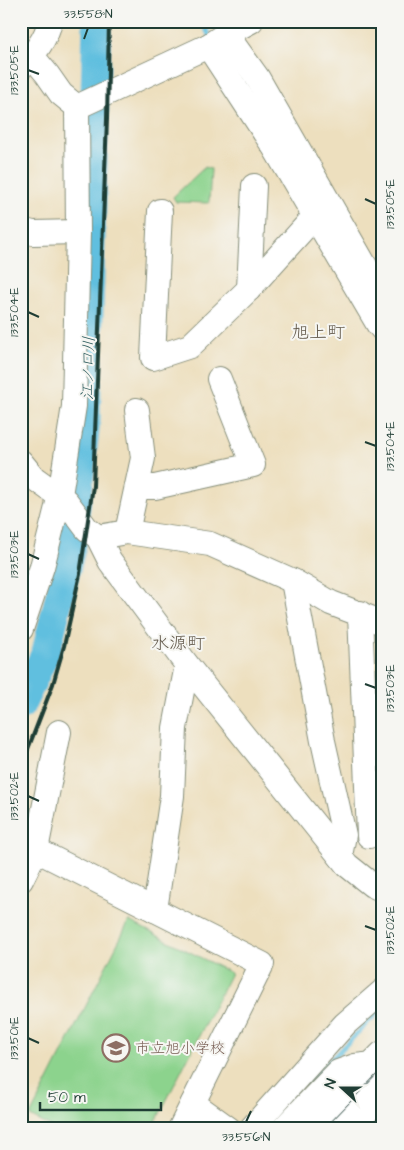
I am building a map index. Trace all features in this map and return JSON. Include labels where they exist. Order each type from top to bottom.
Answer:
[{"type":"highway","points":[[310,1129],[378,1060]]},
{"type":"highway","points":[[347,1129],[383,1092]]},
{"type":"street","points":[[50,21],[47,34],[27,62],[48,74],[61,94],[88,102],[251,21]]},
{"type":"street","points":[[218,37],[274,147],[383,330]]},
{"type":"street","points":[[218,37],[257,77],[383,297]]},
{"type":"street","points":[[21,629],[63,498],[74,406],[78,232],[88,102]]},
{"type":"street","points":[[249,289],[254,186]]},
{"type":"street","points":[[160,211],[153,358],[190,346],[249,289],[315,216]]},
{"type":"street","points":[[21,230],[33,233],[78,232]]},
{"type":"street","points":[[137,487],[155,487],[253,465],[219,379]]},
{"type":"street","points":[[127,532],[143,458],[137,410]]},
{"type":"street","points":[[26,470],[63,498],[90,529],[110,561],[187,665],[342,846]]},
{"type":"street","points":[[90,529],[127,532],[210,544],[294,581],[331,602],[383,623]]},
{"type":"street","points":[[294,581],[347,865],[372,885],[383,890]]},
{"type":"street","points":[[342,846],[376,838],[360,613]]},
{"type":"street","points":[[155,910],[172,796],[175,728],[187,665]]},
{"type":"street","points":[[21,880],[36,850],[59,732]]},
{"type":"street","points":[[36,850],[262,964],[180,1129]]},
{"type":"street","points":[[251,1129],[345,1024],[383,991]]},
{"type":"street","points":[[283,1129],[338,1072],[378,1060]]},
{"type":"street","points":[[193,1103],[229,1129]]},
{"type":"green space","points":[[205,167],[211,169],[209,203],[176,202],[173,197]]},
{"type":"green space","points":[[129,921],[231,973],[152,1129],[55,1129],[30,1116]]},
{"type":"waterway","name":"江ノ口川","points":[[21,705],[46,652],[74,536],[86,422],[97,21]]},
{"type":"waterway","points":[[201,21],[211,38]]},
{"type":"waterway","points":[[306,1085],[383,1007]]},
{"type":"tram line","points":[[324,1129],[383,1068]]},
{"type":"railway","points":[[21,767],[53,684],[64,646],[80,574],[93,486],[109,21]]},
{"type":"place","name":"市立旭小学校","points":[[116,1048]]},
{"type":"district","name":"旭上町","points":[[318,332]]},
{"type":"district","name":"水源町","points":[[178,643]]}]
